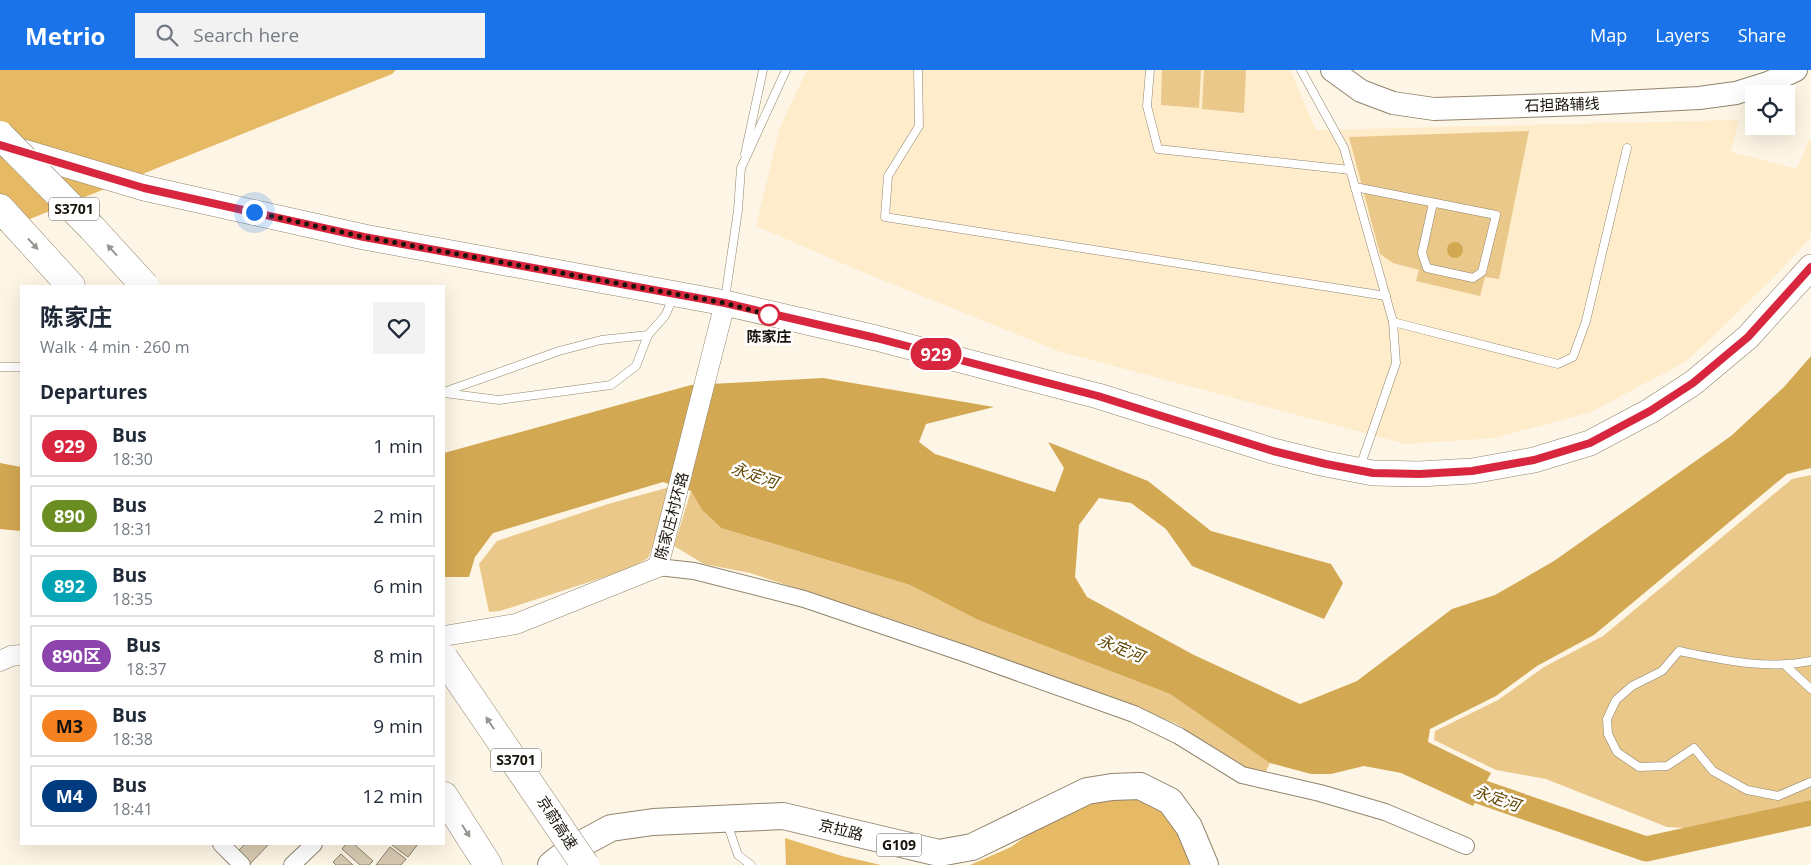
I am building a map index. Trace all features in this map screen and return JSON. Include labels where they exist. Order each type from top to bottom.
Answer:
[{"type":"highway","name":"S3701","points":[[0,135],[92,228],[144,285]]},
{"type":"highway","points":[[0,208],[70,285]]},
{"type":"highway","name":"京蔚高速","points":[[445,659],[585,865]]},
{"type":"highway","name":"京拉路","points":[[550,865],[570,850],[611,828],[653,822],[783,816],[939,853],[972,847],[1087,791],[1140,786],[1170,801],[1190,827],[1205,865]]},
{"type":"highway","points":[[445,798],[488,865]]},
{"type":"main road","name":"石担路辅线","points":[[1332,70],[1361,91],[1393,104],[1434,109],[1699,98],[1736,93],[1768,83],[1796,70]]},
{"type":"main road","points":[[0,145],[144,188],[364,237],[725,303],[876,338],[1098,396],[1273,451],[1359,470],[1420,474],[1472,471],[1534,460],[1590,443],[1650,411],[1693,383],[1748,337],[1811,267]]},
{"type":"street","name":"陈家庄村环路","points":[[445,636],[516,624],[658,567],[675,507],[725,303]]},
{"type":"street","points":[[658,567],[694,571],[804,599],[982,659],[1134,714],[1179,736],[1242,775],[1320,793],[1385,812],[1466,846]]},
{"type":"street","points":[[0,661],[11,656],[20,655]]},
{"type":"street","points":[[221,845],[242,865]]},
{"type":"street","points":[[292,865],[313,845]]},
{"type":"lane","points":[[725,303],[742,168],[762,70]]},
{"type":"lane","points":[[742,168],[786,70]]},
{"type":"lane","points":[[918,70],[919,126],[888,176],[885,217],[1386,296]]},
{"type":"lane","points":[[1150,70],[1147,106],[1158,149],[1350,170]]},
{"type":"lane","points":[[1301,70],[1344,148],[1393,322],[1396,363],[1359,470]]},
{"type":"lane","points":[[1393,322],[1558,364],[1573,357],[1586,321],[1627,148]]},
{"type":"lane","points":[[1355,188],[1496,215],[1482,272],[1473,278],[1427,268],[1422,253],[1433,203]]},
{"type":"lane","points":[[445,392],[499,400],[611,385],[636,366],[648,335],[665,316],[674,294]]},
{"type":"lane","points":[[445,392],[559,351],[601,340],[648,335]]},
{"type":"lane","points":[[0,367],[20,368]]},
{"type":"lane","points":[[1811,661],[1786,666],[1730,661],[1679,650],[1662,671],[1632,686],[1616,700],[1607,719],[1608,734],[1618,752],[1639,767],[1667,766],[1694,748],[1713,771],[1748,790],[1778,796],[1811,782]]},
{"type":"lane","points":[[1786,666],[1811,689]]},
{"type":"lane","points":[[725,819],[738,855],[751,865]]},
{"type":"shaded area","points":[[0,70],[396,70],[392,74],[0,231]]},
{"type":"shaded area","points":[[807,70],[1290,70],[1316,130],[1739,120],[1731,152],[1797,169],[1809,140],[1811,141],[1811,237],[1776,275],[1687,361],[1591,412],[1495,438],[1406,444],[1058,351],[860,271],[756,226],[780,127]]},
{"type":"shaded area","points":[[1162,70],[1201,70],[1199,108],[1161,105]]},
{"type":"shaded area","points":[[1204,70],[1246,70],[1244,113],[1202,109]]},
{"type":"shaded area","points":[[1529,131],[1499,279],[1485,277],[1480,296],[1416,281],[1419,270],[1393,263],[1380,254],[1349,137]]},
{"type":"shaded area","points":[[1811,475],[1811,804],[1704,829],[1667,827],[1546,779],[1496,770],[1434,740],[1435,731],[1498,700],[1544,667],[1603,636],[1792,479]]},
{"type":"shaded area","points":[[670,487],[662,523],[648,558],[629,569],[500,611],[489,612],[479,564],[497,541],[608,504]]},
{"type":"shaded area","points":[[691,491],[702,510],[721,528],[910,585],[978,620],[1170,694],[1266,759],[1270,763],[1262,780],[1177,724],[1102,694],[918,628],[750,573],[704,564],[674,546]]},
{"type":"shaded area","points":[[1142,795],[1171,815],[1177,822],[1186,839],[1189,865],[970,865],[1011,847],[1055,815],[1098,798]]},
{"type":"shaded area","points":[[785,838],[842,856],[881,865],[786,865]]},
{"type":"water","points":[[1452,242],[1458,242],[1463,247],[1461,256],[1452,258],[1447,253],[1447,247]]},
{"type":"water","points":[[1811,356],[1811,468],[1787,474],[1594,635],[1537,666],[1496,696],[1430,729],[1428,742],[1491,773],[1473,806],[1401,773],[1364,766],[1331,774],[1311,774],[1270,763],[1170,694],[978,620],[910,585],[721,528],[702,510],[691,491],[663,482],[493,533],[475,557],[469,577],[445,577],[445,453],[691,385],[823,378],[994,407],[926,424],[919,442],[935,454],[1055,492],[1064,468],[1048,442],[1148,481],[1211,531],[1331,564],[1343,583],[1324,619],[1192,566],[1166,529],[1131,503],[1099,498],[1079,525],[1075,577],[1087,597],[1194,655],[1300,704],[1357,681],[1452,609],[1495,595],[1554,561],[1731,436],[1784,387]]},
{"type":"water","points":[[0,463],[20,467],[20,531],[0,529]]},
{"type":"building","points":[[244,845],[268,845],[249,865],[235,854]]},
{"type":"building","points":[[345,845],[355,845],[373,861],[369,865],[360,865],[342,849]]},
{"type":"building","points":[[392,845],[417,845],[408,857]]},
{"type":"building","points":[[390,847],[406,859],[401,865],[376,865]]},
{"type":"building","points":[[341,854],[353,865],[336,865],[333,862]]},
{"type":"waterway","name":"永定河","points":[[1449,781],[1646,849],[1811,813]]},
{"type":"bus line","name":"929","points":[[0,145],[144,188],[364,237],[725,303],[876,338],[1098,396],[1273,451],[1373,473],[1420,474],[1472,471],[1534,460],[1590,443],[1650,411],[1693,383],[1748,337],[1811,267]]},
{"type":"place","name":"陈家庄","points":[[769,315]]},
{"type":"route","points":[[254,212],[364,237],[725,303],[769,315]]}]
